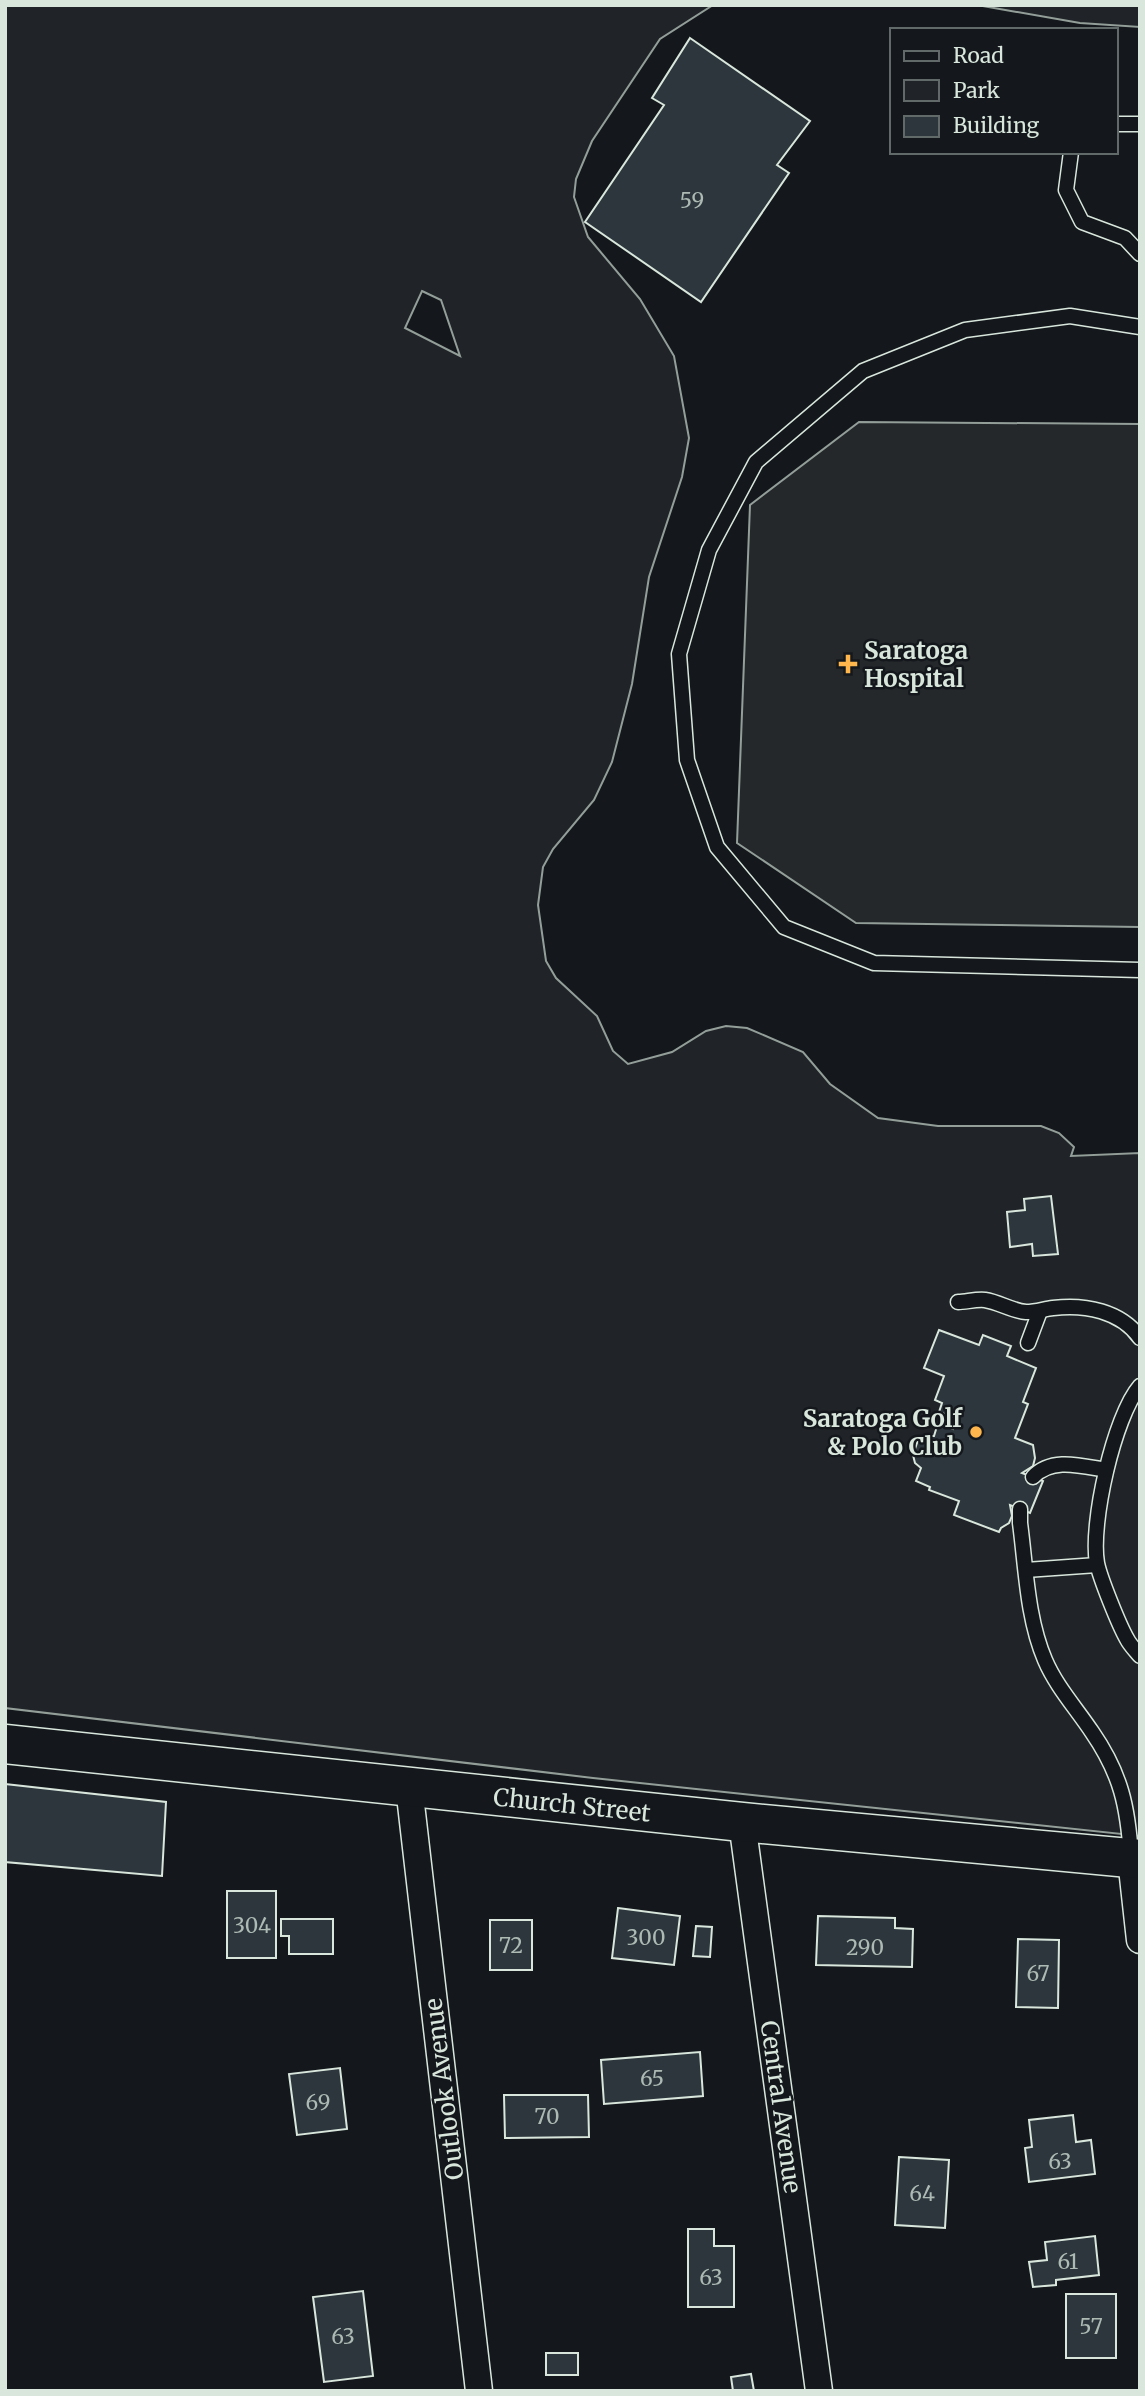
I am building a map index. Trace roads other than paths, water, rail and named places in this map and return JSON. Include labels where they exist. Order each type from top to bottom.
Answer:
[{"type":"main road","name":"Church Street","points":[[5,1744],[742,1822],[1135,1859]]},
{"type":"street","name":"Outlook Avenue","points":[[409,1787],[479,2391]]},
{"type":"street","name":"Central Avenue","points":[[742,1822],[819,2391]]},
{"type":"street","points":[[1135,1859],[1140,1940]]},
{"type":"lane","points":[[1117,124],[1140,124]]},
{"type":"lane","points":[[1071,154],[1066,190],[1082,222],[1125,237],[1140,254]]},
{"type":"lane","points":[[1140,327],[1070,316],[965,330],[863,372],[756,462],[709,550],[679,654],[687,760],[717,847],[784,927],[874,963],[1140,970]]},
{"type":"lane","points":[[958,1302],[985,1300],[1023,1312],[1083,1308],[1109,1313],[1131,1326],[1140,1338]]},
{"type":"lane","points":[[1028,1343],[1040,1311]]},
{"type":"lane","points":[[1140,1386],[1125,1408],[1107,1470],[1096,1544],[1097,1565],[1127,1639],[1140,1656]]},
{"type":"lane","points":[[1032,1477],[1042,1467],[1061,1464],[1107,1470]]},
{"type":"lane","points":[[1020,1509],[1034,1627],[1045,1660],[1059,1686],[1094,1735],[1122,1787],[1135,1859]]},
{"type":"lane","points":[[1026,1570],[1097,1565]]},
{"type":"place","name":"Saratoga Hospital","points":[[848,664]]},
{"type":"place","name":"Saratoga Golf & Polo Club","points":[[976,1432]]}]
